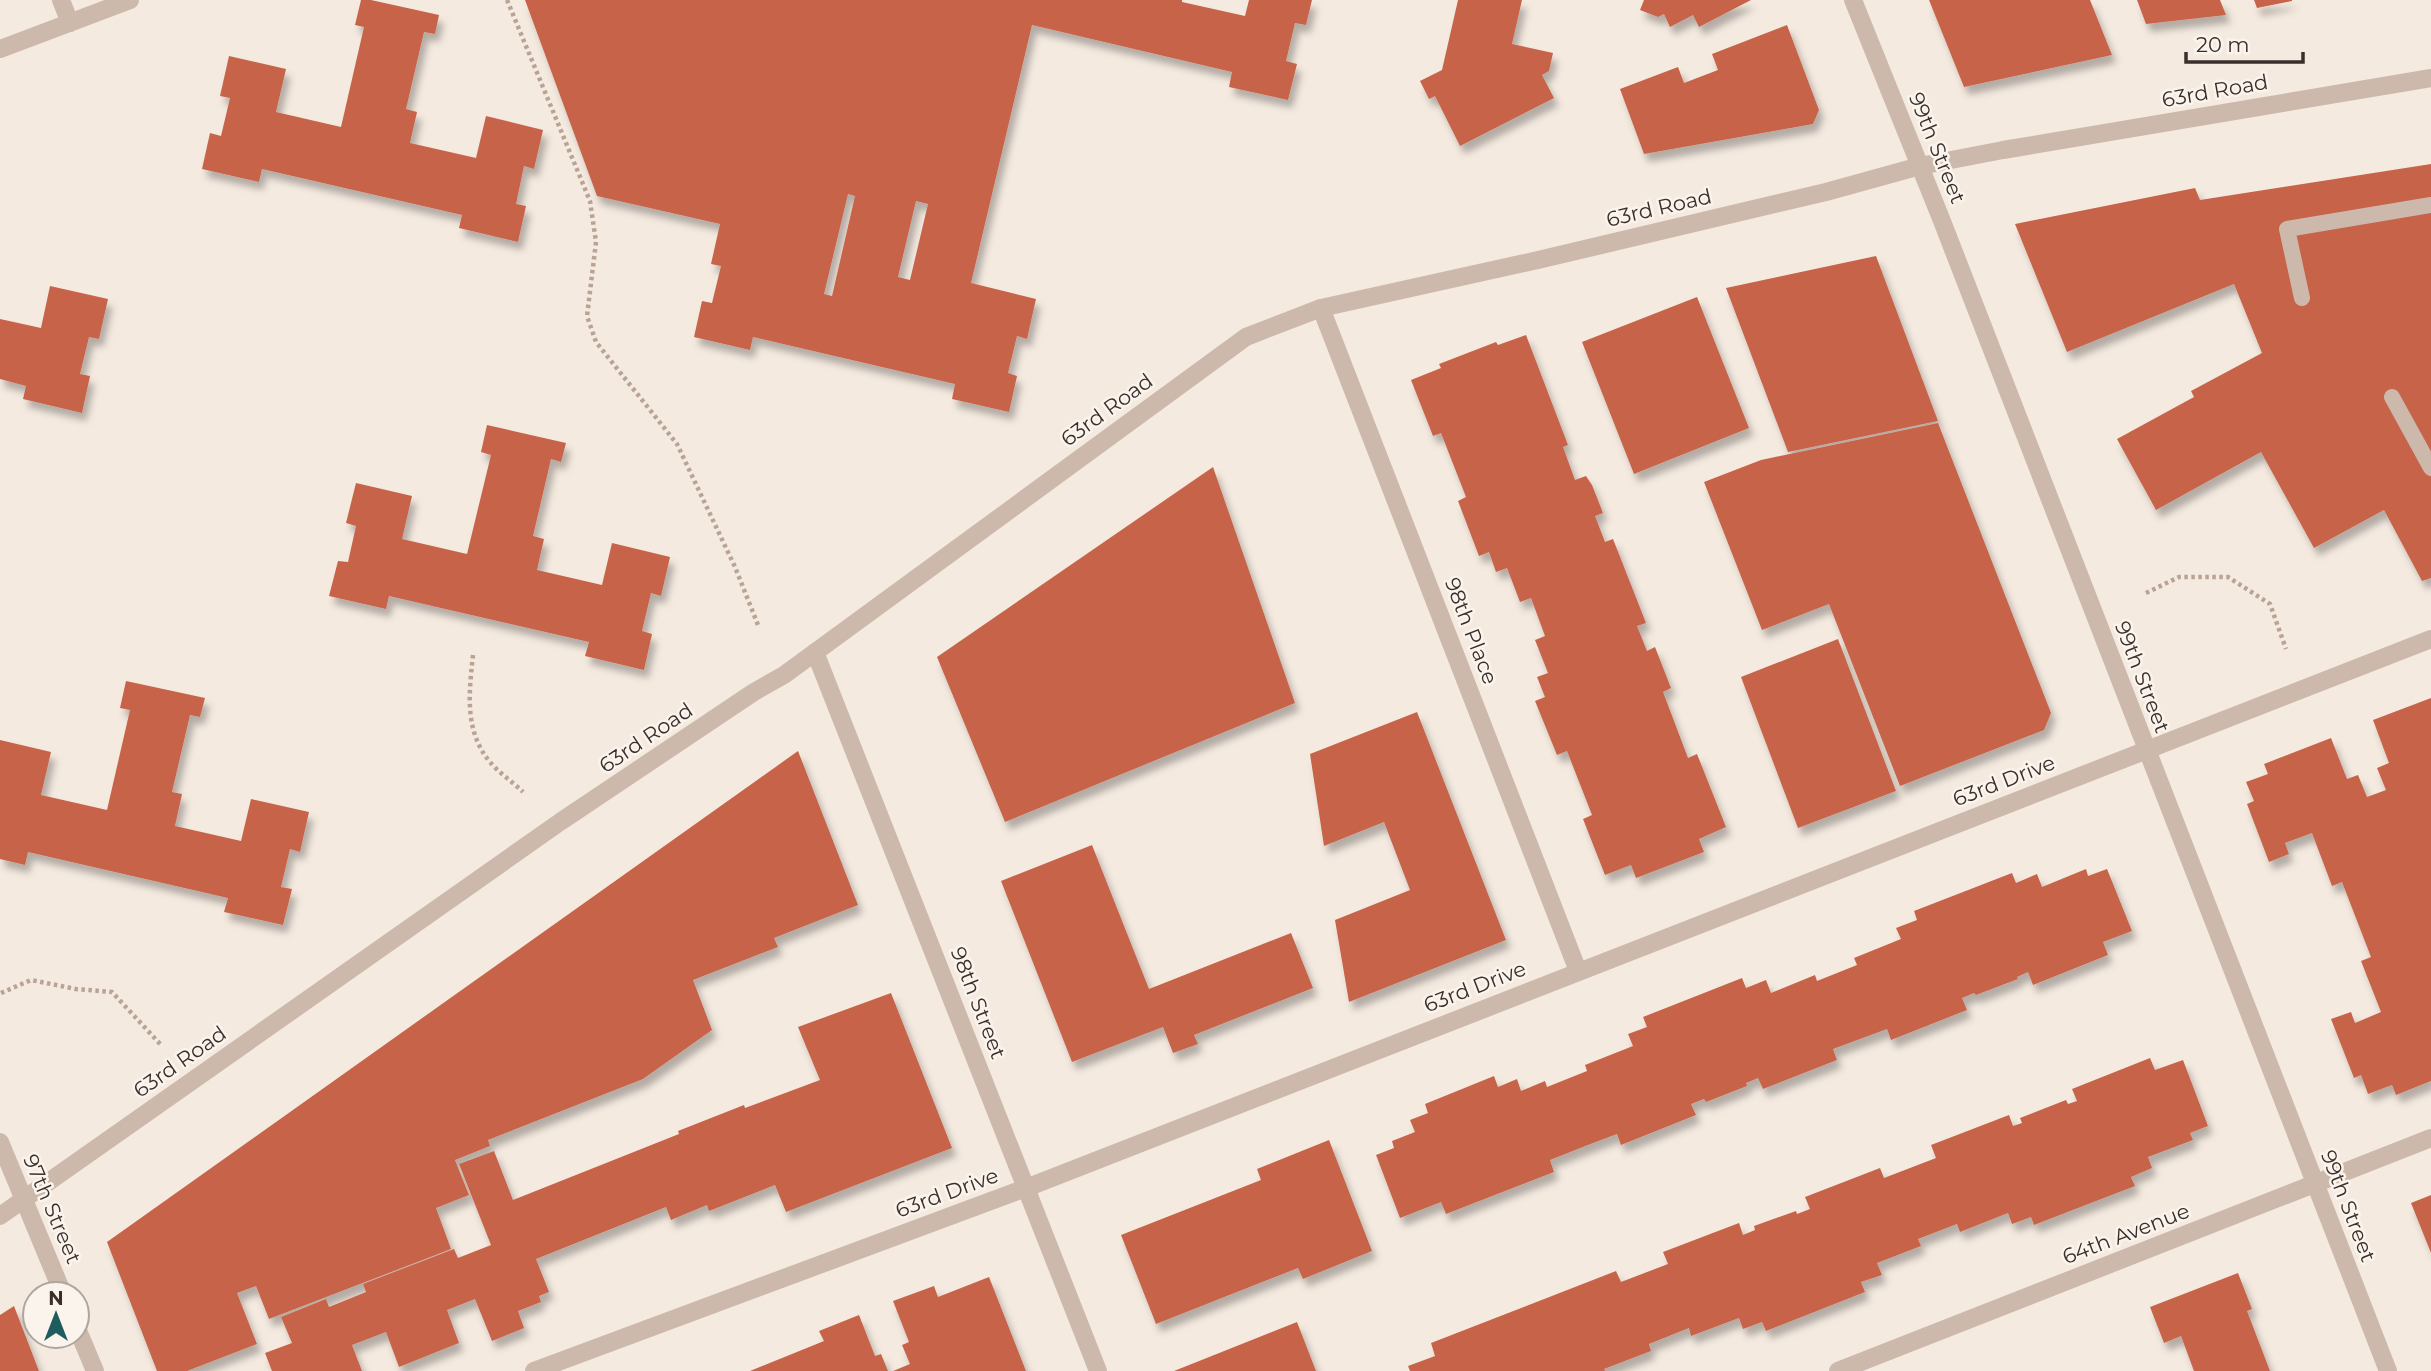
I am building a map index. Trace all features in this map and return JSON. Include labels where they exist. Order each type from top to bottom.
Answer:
[{"type":"street","points":[[61,0],[70,23]]},
{"type":"street","points":[[0,48],[130,0]]},
{"type":"street","name":"99th Street","points":[[1853,0],[2388,1371]]},
{"type":"street","name":"63rd Road","points":[[0,1216],[560,822],[754,692],[784,675],[1246,337],[1321,308],[1552,257],[1826,192],[1920,166],[2431,78]]},
{"type":"street","name":"98th Place","points":[[1321,308],[1578,971]]},
{"type":"street","name":"63rd Drive","points":[[534,1371],[1026,1188],[2431,639]]},
{"type":"street","name":"98th Street","points":[[816,652],[1097,1371]]},
{"type":"street","name":"64th Avenue","points":[[1838,1371],[2431,1138]]},
{"type":"street","name":"97th Street","points":[[0,1142],[22,1201],[57,1280]]},
{"type":"street","points":[[86,1350],[95,1371]]},
{"type":"lane","points":[[2302,298],[2287,229],[2431,205]]},
{"type":"lane","points":[[2392,397],[2431,468]]},
{"type":"path","points":[[508,0],[590,201],[596,242],[587,316],[596,342],[677,444],[735,567],[758,625]]},
{"type":"path","points":[[2146,593],[2179,578],[2228,578],[2270,604],[2286,649]]},
{"type":"path","points":[[473,654],[468,711],[474,733],[489,762],[523,792]]},
{"type":"path","points":[[1,993],[31,980],[76,989],[112,992],[163,1046]]},
{"type":"building","points":[[361,0],[439,15],[435,34],[424,32],[406,109],[417,112],[410,143],[476,158],[486,116],[543,130],[534,169],[524,166],[516,204],[526,206],[518,242],[459,228],[462,215],[262,169],[259,182],[202,169],[210,133],[221,136],[230,98],[220,96],[229,56],[286,69],[276,112],[341,127],[364,27],[355,25]]},
{"type":"building","points":[[525,0],[1182,0],[1245,16],[1249,0],[1312,0],[1306,25],[1295,23],[1286,61],[1297,64],[1288,100],[1229,87],[1232,72],[1032,25],[971,283],[1036,299],[1027,339],[1017,336],[1008,373],[1017,376],[1009,412],[952,399],[955,384],[753,337],[750,350],[694,337],[702,301],[712,303],[721,266],[711,264],[720,224],[597,196]],"holes":[[[848,194],[855,196],[832,296],[824,294]],[[916,201],[928,204],[910,280],[898,277]]]},
{"type":"building","points":[[1458,0],[1522,0],[1512,44],[1553,53],[1549,71],[1542,75],[1554,98],[1460,146],[1435,96],[1429,99],[1420,81],[1442,70]]},
{"type":"building","points":[[1644,0],[1751,0],[1699,27],[1693,15],[1670,27],[1664,14],[1658,17],[1640,10]]},
{"type":"building","points":[[1929,0],[2090,0],[2112,55],[1964,87]]},
{"type":"building","points":[[2137,0],[2220,0],[2226,15],[2146,24]]},
{"type":"building","points":[[2254,0],[2292,0],[2292,1],[2257,8]]},
{"type":"building","points":[[1787,25],[1819,110],[1813,124],[1644,154],[1620,89],[1678,67],[1684,83],[1718,70],[1712,54]]},
{"type":"building","points":[[2431,164],[2431,578],[2422,581],[2384,510],[2314,548],[2261,452],[2156,510],[2117,439],[2194,397],[2191,391],[2262,353],[2234,284],[2067,352],[2015,224],[2195,188],[2200,200]]},
{"type":"building","points":[[1876,256],[1938,421],[1788,452],[1726,288]]},
{"type":"building","points":[[50,286],[108,299],[99,339],[89,337],[80,374],[90,376],[82,413],[23,399],[26,386],[0,379],[0,319],[41,328]]},
{"type":"building","points":[[1697,297],[1749,428],[1634,474],[1582,342]]},
{"type":"building","points":[[1526,335],[1568,445],[1563,447],[1575,480],[1586,476],[1592,485],[1603,513],[1595,516],[1605,542],[1613,539],[1646,623],[1637,626],[1647,651],[1655,647],[1671,688],[1663,692],[1688,758],[1697,754],[1726,827],[1699,839],[1704,852],[1636,878],[1631,865],[1605,875],[1583,819],[1592,815],[1567,751],[1557,755],[1535,701],[1545,697],[1537,677],[1548,673],[1535,640],[1545,636],[1531,598],[1520,602],[1507,568],[1496,572],[1489,552],[1479,556],[1458,501],[1466,497],[1441,433],[1433,436],[1411,380],[1441,368],[1439,364],[1496,342],[1498,345]]},
{"type":"building","points":[[1938,423],[2051,713],[2044,730],[1900,786],[1829,604],[1762,630],[1704,482],[1761,460]]},
{"type":"building","points":[[487,425],[566,443],[561,462],[551,459],[533,536],[544,539],[537,570],[602,585],[612,543],[670,557],[661,596],[651,593],[642,631],[652,634],[644,670],[585,656],[589,642],[389,596],[386,609],[329,596],[338,561],[348,562],[356,526],[346,523],[356,483],[412,496],[402,539],[467,554],[491,455],[481,452]]},
{"type":"building","points":[[1213,467],[1295,703],[1005,822],[937,657]]},
{"type":"building","points":[[1838,639],[1896,791],[1798,828],[1741,677]]},
{"type":"building","points":[[126,681],[205,698],[200,717],[190,715],[172,792],[182,794],[175,826],[241,841],[251,799],[309,812],[300,852],[290,849],[281,887],[292,889],[283,925],[224,912],[228,898],[28,852],[25,865],[0,859],[0,740],[51,752],[41,795],[107,810],[130,710],[120,708]]},
{"type":"building","points":[[2431,698],[2431,1081],[2396,1095],[2392,1085],[2368,1094],[2361,1075],[2354,1078],[2331,1019],[2351,1012],[2355,1023],[2381,1012],[2361,961],[2371,957],[2342,882],[2332,886],[2312,833],[2285,843],[2289,854],[2269,862],[2247,804],[2254,801],[2246,782],[2268,774],[2264,764],[2331,738],[2347,779],[2358,775],[2367,797],[2386,790],[2377,768],[2389,763],[2373,720]]},
{"type":"building","points":[[1417,712],[1506,940],[1349,1002],[1335,920],[1410,890],[1384,822],[1324,846],[1310,754]]},
{"type":"building","points":[[798,751],[858,905],[774,938],[778,947],[693,980],[712,1030],[643,1079],[488,1140],[490,1146],[455,1160],[469,1195],[436,1208],[451,1249],[269,1319],[256,1286],[237,1293],[257,1344],[187,1371],[157,1371],[107,1242]]},
{"type":"building","points":[[1092,845],[1149,989],[1291,933],[1313,988],[1194,1035],[1198,1044],[1173,1053],[1163,1027],[1072,1062],[1001,881]]},
{"type":"building","points":[[2086,869],[2088,876],[2107,869],[2132,931],[2103,942],[2108,955],[2033,985],[2028,972],[2017,977],[2018,979],[1976,995],[1974,993],[1962,998],[1967,1010],[1891,1040],[1887,1029],[1833,1049],[1837,1060],[1763,1089],[1758,1078],[1746,1083],[1747,1086],[1706,1102],[1704,1099],[1691,1104],[1696,1115],[1621,1145],[1617,1134],[1550,1160],[1554,1172],[1446,1214],[1441,1202],[1400,1218],[1376,1155],[1394,1148],[1392,1141],[1415,1132],[1410,1120],[1428,1113],[1425,1104],[1494,1076],[1498,1087],[1517,1079],[1521,1091],[1545,1081],[1547,1087],[1587,1071],[1585,1065],[1633,1046],[1628,1034],[1647,1027],[1643,1017],[1742,978],[1746,988],[1766,980],[1771,993],[1815,975],[1817,981],[1857,965],[1854,958],[1901,939],[1896,928],[1917,920],[1914,911],[2012,873],[2016,883],[2037,874],[2042,887]]},
{"type":"building","points":[[891,993],[952,1148],[786,1212],[775,1185],[709,1211],[707,1205],[671,1220],[666,1207],[536,1259],[549,1292],[539,1296],[541,1302],[518,1311],[524,1328],[492,1341],[475,1299],[447,1310],[459,1343],[399,1367],[386,1332],[352,1345],[362,1371],[272,1371],[265,1353],[292,1343],[281,1317],[326,1299],[329,1307],[366,1292],[363,1284],[454,1249],[458,1258],[491,1245],[459,1164],[494,1151],[513,1200],[744,1105],[745,1108],[820,1080],[798,1027]]},
{"type":"building","points":[[2150,1058],[2155,1070],[2183,1060],[2208,1126],[2190,1133],[2193,1140],[2148,1157],[2152,1168],[2131,1177],[2135,1186],[2034,1225],[2031,1217],[2012,1224],[2008,1213],[1960,1232],[1957,1224],[1918,1239],[1921,1246],[1877,1263],[1882,1275],[1861,1282],[1865,1292],[1766,1331],[1762,1322],[1743,1329],[1739,1318],[1691,1336],[1689,1328],[1649,1344],[1651,1351],[1604,1369],[1605,1371],[1410,1371],[1408,1366],[1435,1356],[1431,1343],[1616,1271],[1621,1282],[1668,1264],[1663,1252],[1739,1223],[1743,1235],[1755,1230],[1754,1226],[1796,1211],[1797,1214],[1810,1209],[1805,1197],[1880,1168],[1884,1178],[1936,1158],[1931,1145],[2009,1115],[2013,1126],[2022,1123],[2020,1118],[2066,1100],[2068,1104],[2077,1101],[2072,1089]]},
{"type":"building","points":[[1329,1140],[1372,1251],[1303,1279],[1298,1268],[1156,1324],[1121,1235],[1261,1180],[1257,1169]]},
{"type":"building","points":[[2431,1195],[2431,1253],[2411,1203]]},
{"type":"building","points":[[2238,1273],[2252,1309],[2247,1311],[2270,1371],[2194,1371],[2181,1336],[2164,1343],[2150,1307]]},
{"type":"building","points":[[989,1277],[1026,1371],[893,1371],[910,1364],[902,1345],[909,1342],[893,1301],[934,1286],[938,1297]]},
{"type":"building","points":[[14,1306],[21,1324],[21,1350],[31,1350],[39,1371],[0,1371],[0,1315]]},
{"type":"building","points":[[859,1315],[875,1356],[881,1354],[888,1371],[750,1371],[824,1341],[819,1331]]},
{"type":"building","points":[[1297,1322],[1316,1371],[1174,1371]]}]
